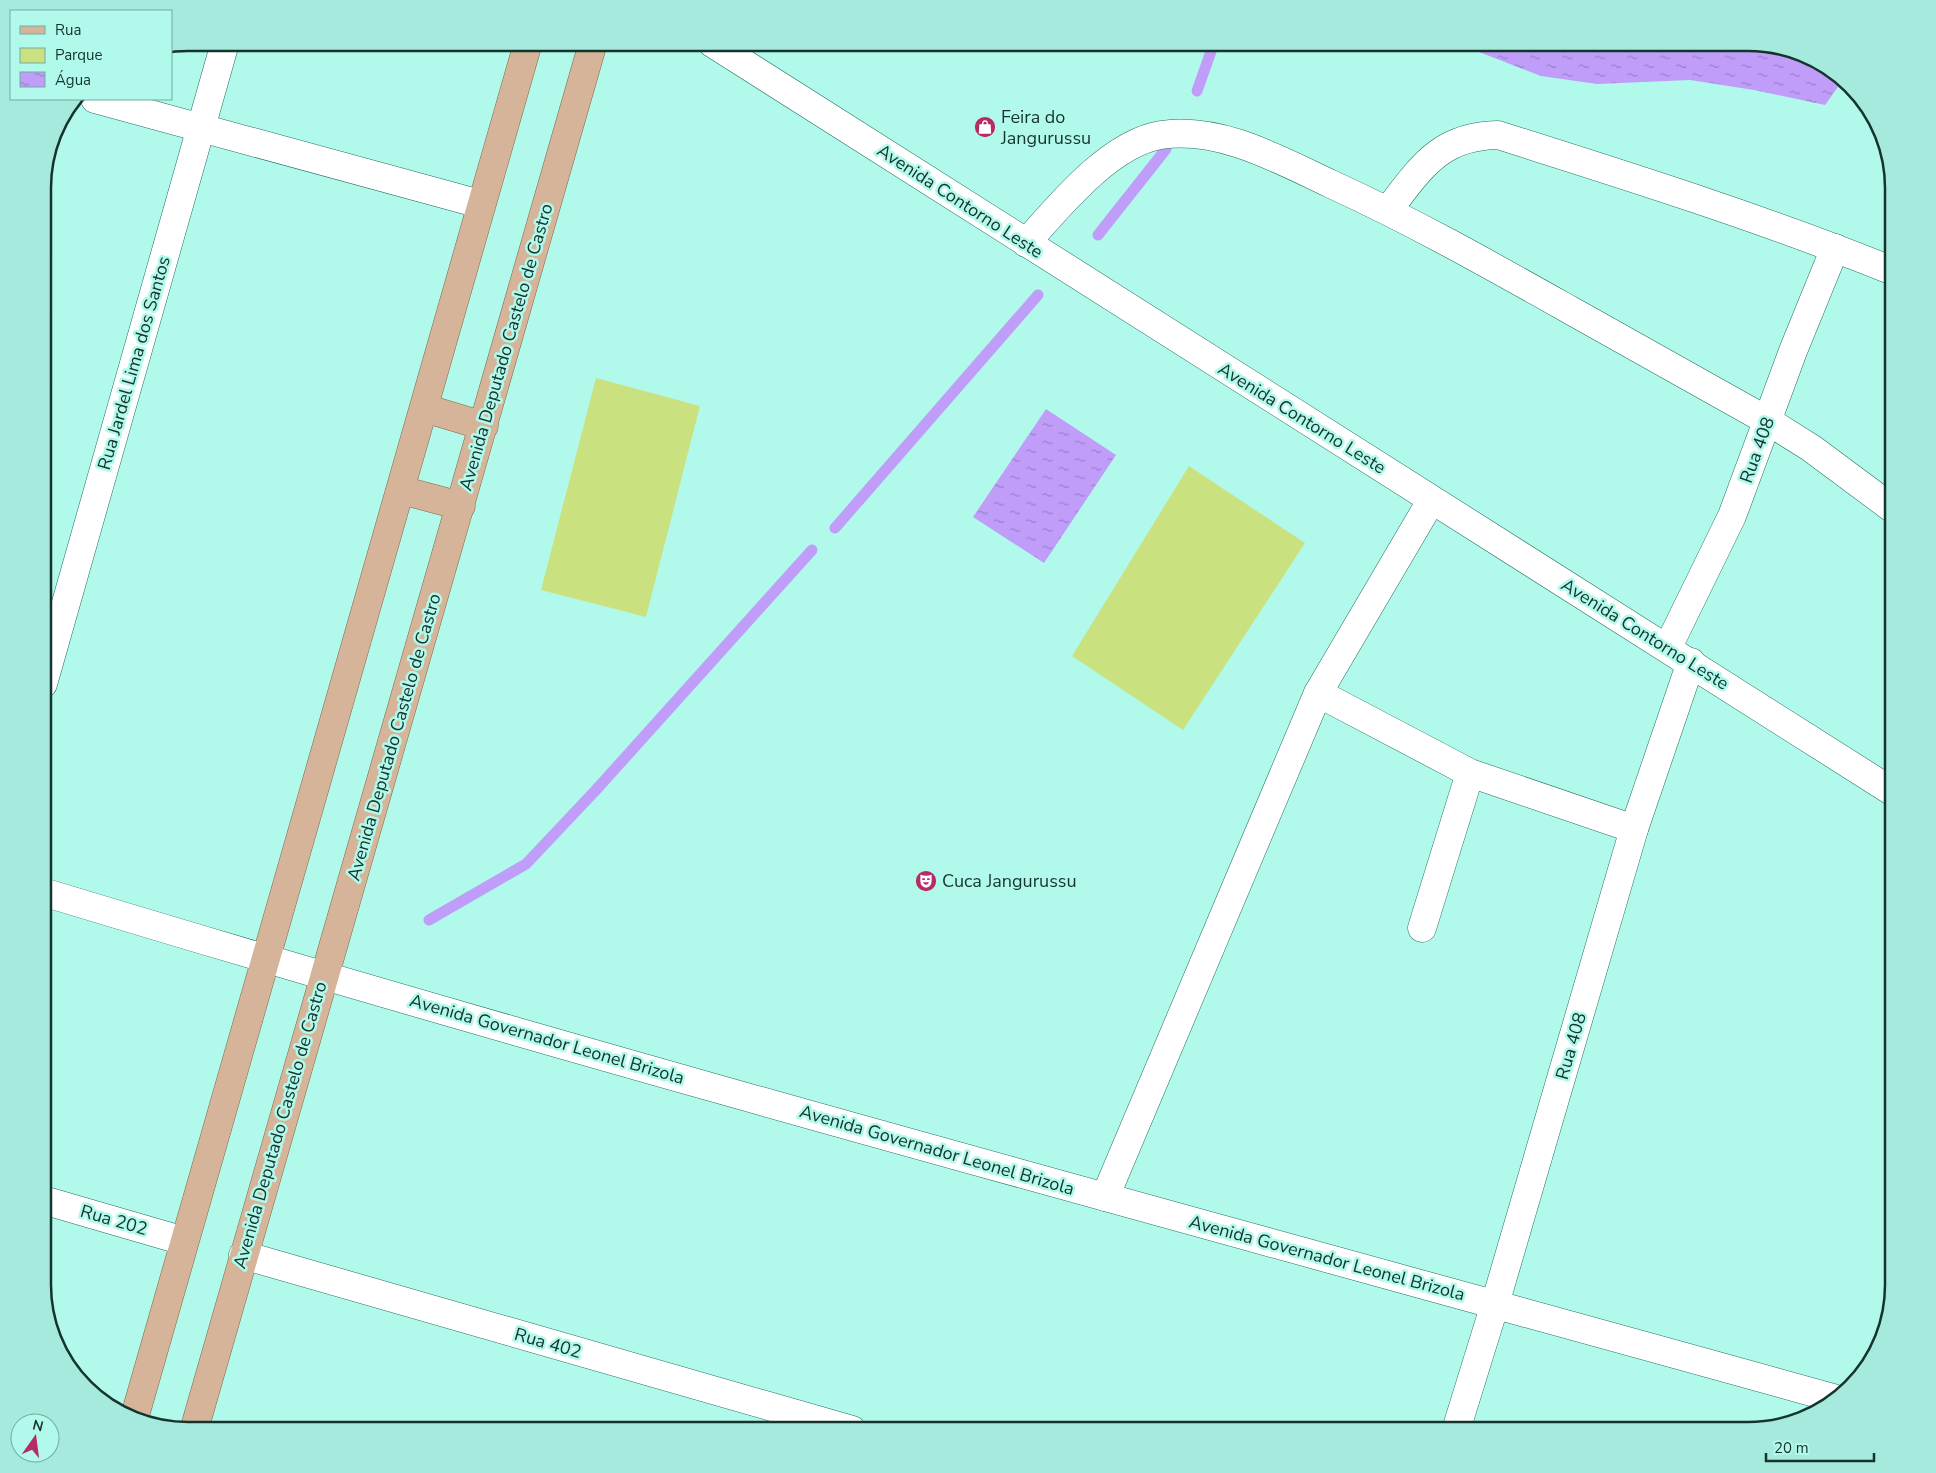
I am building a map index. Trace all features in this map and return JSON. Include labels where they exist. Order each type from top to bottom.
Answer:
[{"type":"main road","points":[[136,1411],[525,51]]},
{"type":"main road","name":"Avenida Deputado Castelo de Castro","points":[[196,1422],[590,51]]},
{"type":"main road","points":[[424,408],[484,426]]},
{"type":"main road","points":[[401,490],[461,506]]},
{"type":"street","name":"Rua Jardel Lima dos Santos","points":[[52,652],[223,51]]},
{"type":"street","name":"Avenida Contorno Leste","points":[[726,51],[1431,501],[1691,662],[1885,786]]},
{"type":"street","points":[[99,100],[480,204]]},
{"type":"street","points":[[1026,243],[1065,200],[1101,166],[1127,149],[1159,135],[1185,133],[1221,139],[1253,150],[1388,210],[1469,252],[1768,421],[1811,448],[1885,501]]},
{"type":"street","points":[[1388,210],[1428,159],[1458,142],[1476,135],[1498,135],[1661,186],[1836,248],[1885,267]]},
{"type":"street","name":"Rua 408","points":[[1668,648],[1732,516],[1793,351],[1836,248]]},
{"type":"street","points":[[1105,1198],[1318,693],[1431,501]]},
{"type":"street","name":"Rua 408","points":[[1458,1422],[1495,1304],[1634,829],[1691,662]]},
{"type":"street","points":[[1318,693],[1470,773],[1634,829]]},
{"type":"street","points":[[1422,928],[1470,773]]},
{"type":"street","name":"Avenida Governador Leonel Brizola","points":[[52,895],[324,976],[1105,1198],[1827,1396]]},
{"type":"street","name":"Rua 202","points":[[52,1203],[184,1240]]},
{"type":"street","name":"Rua 402","points":[[243,1255],[824,1422]]},
{"type":"green space","points":[[596,378],[700,406],[646,617],[541,590]]},
{"type":"green space","points":[[1189,466],[1305,543],[1183,730],[1072,656]]},
{"type":"water","points":[[1477,51],[1766,52],[1808,65],[1839,86],[1825,105],[1754,90],[1690,80],[1597,84],[1541,76]]},
{"type":"water","points":[[1046,409],[1116,455],[1044,563],[973,517]]},
{"type":"waterway","points":[[1197,91],[1211,51]]},
{"type":"waterway","points":[[1098,235],[1166,149]]},
{"type":"waterway","points":[[835,528],[1038,295]]},
{"type":"waterway","points":[[429,920],[526,864],[595,791],[812,550]]},
{"type":"place","name":"Feira do Jangurussu","points":[[985,127]]},
{"type":"place","name":"Cuca Jangurussu","points":[[926,881]]}]
